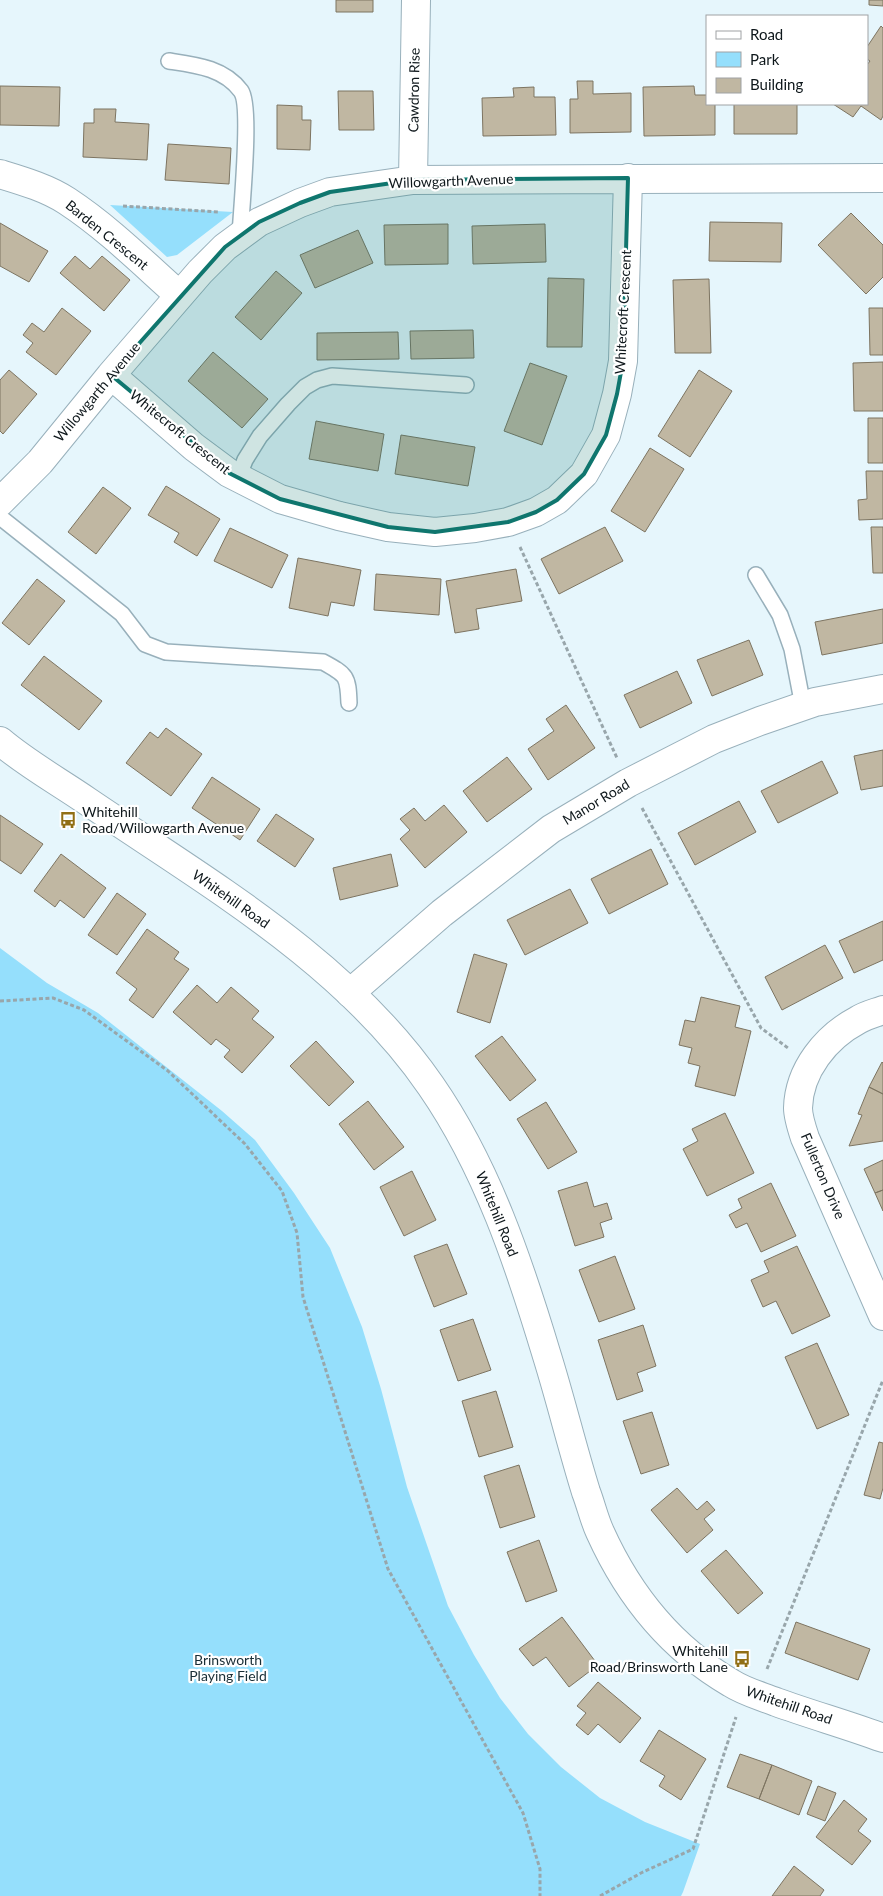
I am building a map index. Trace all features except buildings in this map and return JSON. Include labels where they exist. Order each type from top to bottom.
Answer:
[{"type":"street","name":"Cawdron Rise","points":[[413,180],[416,0]]},
{"type":"street","name":"Barden Crescent","points":[[0,174],[29,183],[66,201],[103,228],[179,295]]},
{"type":"street","name":"Whitecroft Crescent","points":[[111,375],[194,447],[238,478],[280,499],[339,516],[388,527],[435,532],[508,522],[536,512],[557,500],[584,474],[606,435],[617,394],[623,361],[628,178]]},
{"type":"street","name":"Willowgarth Avenue","points":[[0,502],[40,462],[179,295],[225,247],[240,225],[259,222],[300,203],[330,192],[413,180],[883,178]]},
{"type":"street","name":"Manor Road","points":[[350,993],[442,914],[551,829],[628,782],[714,740],[760,721],[815,702],[883,689]]},
{"type":"street","name":"Whitehill Road","points":[[0,742],[302,950],[350,993],[394,1038],[431,1086],[461,1134],[486,1185],[511,1246],[548,1357],[578,1467],[598,1529],[637,1599],[673,1639],[704,1665],[729,1682],[751,1693],[883,1738]]},
{"type":"street","name":"Fullerton Drive","points":[[883,1010],[858,1019],[833,1036],[810,1065],[800,1088],[798,1110],[805,1138],[883,1316]]},
{"type":"lane","points":[[169,61],[220,72],[242,92],[247,115],[240,225]]},
{"type":"lane","points":[[238,478],[245,460],[260,436],[305,387],[317,380],[332,376],[466,385]]},
{"type":"lane","points":[[0,517],[122,614],[145,644],[166,652],[323,662],[341,672],[348,684],[349,703]]},
{"type":"lane","points":[[756,575],[780,615],[792,649],[803,706]]},
{"type":"path","points":[[120,206],[240,225]]},
{"type":"path","points":[[508,522],[628,782],[761,1028],[810,1065]]},
{"type":"path","points":[[0,1001],[54,998],[84,1010],[168,1071],[245,1144],[282,1191],[297,1232],[302,1297],[388,1569],[523,1813],[540,1869],[540,1896]]},
{"type":"path","points":[[600,1896],[641,1873],[692,1849],[751,1693],[883,1380]]},
{"type":"highlighted area","points":[[628,178],[623,361],[617,394],[606,435],[584,474],[557,500],[536,512],[508,522],[435,532],[388,527],[280,499],[229,473],[111,375],[225,247],[259,222],[300,203],[330,192],[413,180]]},
{"type":"green space","points":[[110,205],[233,212],[177,255],[167,257]]},
{"type":"green space","name":"Brinsworth Playing Field","points":[[0,948],[47,983],[98,1013],[222,1111],[255,1140],[294,1193],[330,1248],[362,1327],[381,1389],[407,1487],[448,1606],[474,1655],[500,1698],[528,1734],[561,1767],[600,1798],[645,1822],[700,1844],[681,1896],[0,1896]]},
{"type":"place","name":"Whitehill Road/Willowgarth Avenue","points":[[68,820]]},
{"type":"place","name":"Whitehill Road/Brinsworth Lane","points":[[742,1659]]}]
